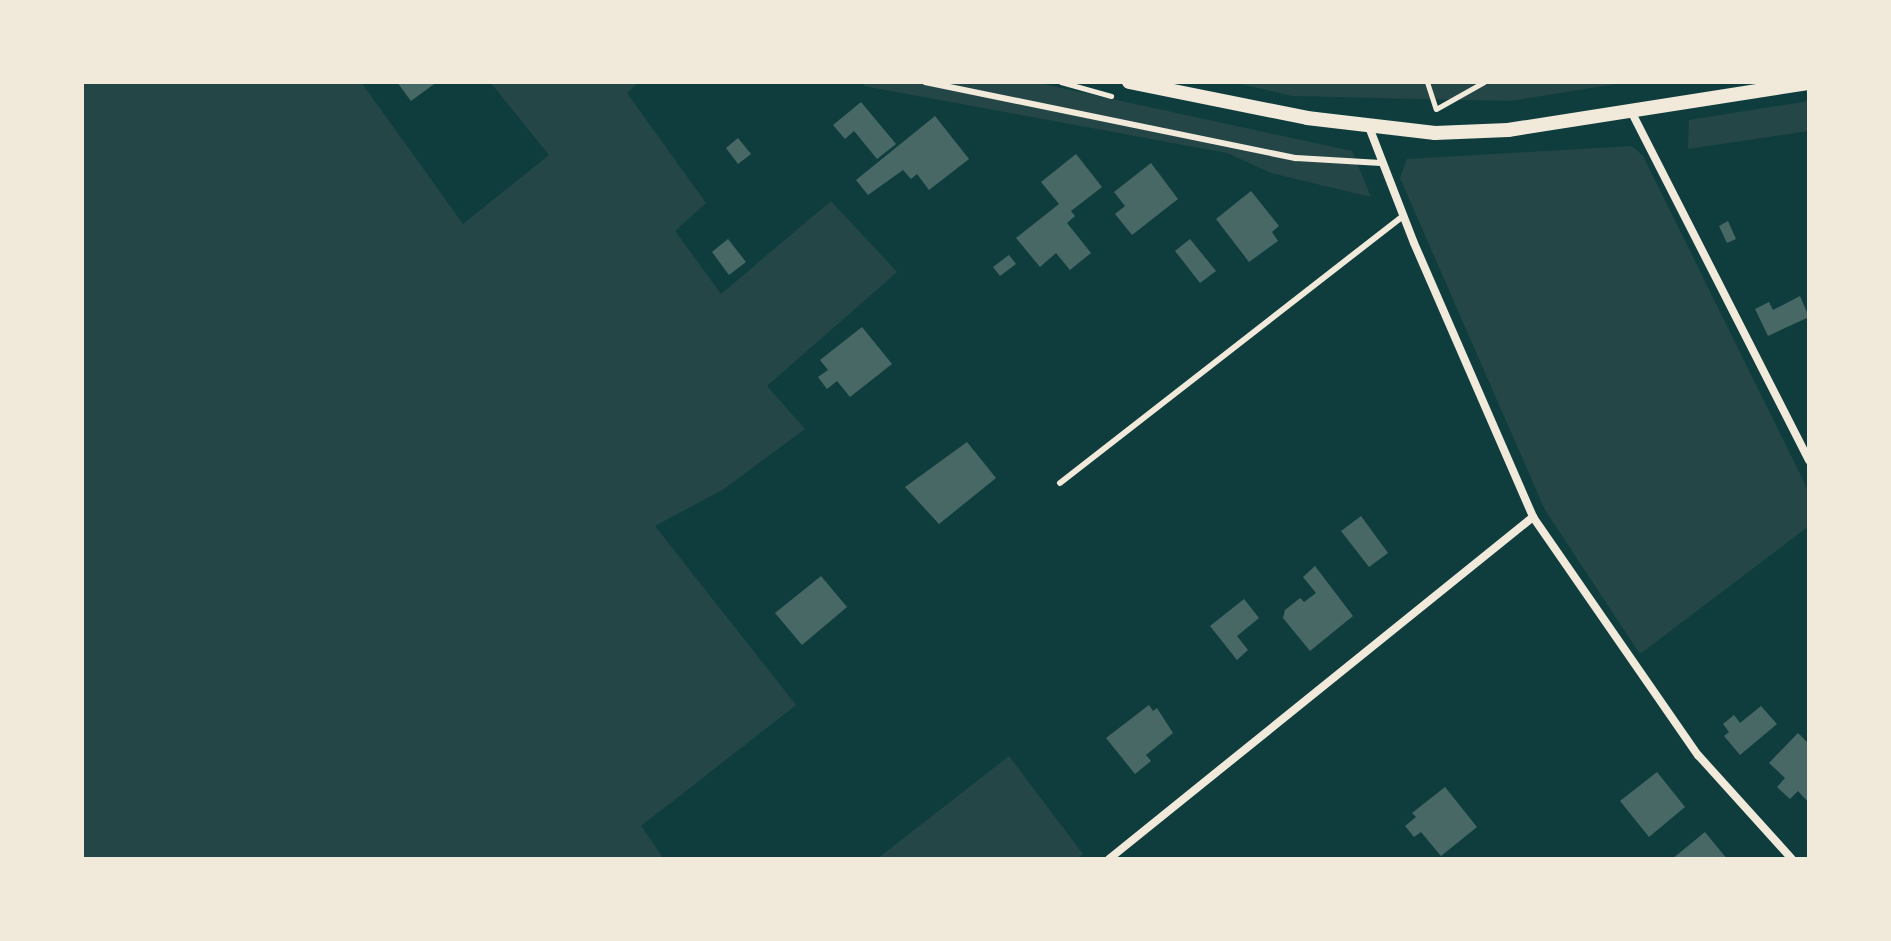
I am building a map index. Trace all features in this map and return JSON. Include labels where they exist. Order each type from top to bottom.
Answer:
[{"type":"street","points":[[1129,82],[1184,96],[1369,127],[1435,133],[1508,130],[1809,83]]},
{"type":"street","points":[[1632,113],[1809,460]]},
{"type":"street","points":[[1369,127],[1403,216],[1533,517],[1698,755],[1792,859]]},
{"type":"street","points":[[1109,859],[1533,517]]},
{"type":"lane","points":[[925,82],[1296,158],[1381,163]]},
{"type":"lane","points":[[1060,483],[1403,216]]},
{"type":"path","points":[[1427,82],[1436,109],[1484,82]]},
{"type":"shaded area","points":[[82,82],[361,82],[463,224],[549,155],[490,82],[639,82],[627,93],[706,203],[675,231],[721,294],[831,201],[897,272],[767,386],[805,429],[724,489],[655,526],[796,705],[641,826],[664,859],[82,859]]},
{"type":"shaded area","points":[[863,82],[1034,82],[1352,151],[1371,197],[1271,173],[1227,153],[864,86]]},
{"type":"shaded area","points":[[1232,82],[1629,82],[1510,101],[1292,96]]},
{"type":"shaded area","points":[[1809,101],[1809,131],[1688,149],[1689,120]]},
{"type":"shaded area","points":[[1632,146],[1643,156],[1809,492],[1809,526],[1640,654],[1545,510],[1400,178],[1407,159]]},
{"type":"shaded area","points":[[1009,756],[1083,854],[1077,859],[877,859]]},
{"type":"building","points":[[397,82],[437,82],[411,101]]},
{"type":"building","points":[[861,102],[896,144],[877,159],[854,131],[845,139],[833,125]]},
{"type":"building","points":[[935,116],[969,159],[929,190],[917,174],[911,179],[903,170],[868,195],[856,180]]},
{"type":"building","points":[[738,138],[751,154],[738,164],[726,148]]},
{"type":"building","points":[[1076,154],[1102,187],[1071,211],[1075,216],[1067,223],[1091,253],[1070,270],[1056,253],[1040,267],[1016,238],[1059,204],[1041,182]]},
{"type":"building","points":[[1151,163],[1178,199],[1132,235],[1115,214],[1125,206],[1114,192]]},
{"type":"building","points":[[1251,191],[1279,226],[1272,232],[1278,241],[1249,262],[1216,219]]},
{"type":"building","points":[[1728,221],[1736,239],[1727,243],[1719,226]]},
{"type":"building","points":[[728,239],[746,262],[729,275],[712,252]]},
{"type":"building","points":[[1190,239],[1216,271],[1200,283],[1175,251]]},
{"type":"building","points":[[1009,255],[1016,264],[1000,276],[993,267]]},
{"type":"building","points":[[1800,296],[1809,317],[1768,336],[1755,309],[1769,302],[1773,310]]},
{"type":"building","points":[[862,327],[892,364],[850,397],[837,381],[827,389],[818,377],[828,370],[820,360]]},
{"type":"building","points":[[967,442],[996,478],[939,524],[905,487]]},
{"type":"building","points":[[1361,516],[1388,553],[1369,567],[1341,531]]},
{"type":"building","points":[[1315,566],[1353,616],[1310,651],[1283,618],[1285,610],[1300,598],[1304,602],[1316,593],[1303,577]]},
{"type":"building","points":[[821,576],[847,607],[802,645],[775,613]]},
{"type":"building","points":[[1244,599],[1259,618],[1237,636],[1248,650],[1237,660],[1210,626]]},
{"type":"building","points":[[1149,705],[1153,711],[1157,708],[1173,733],[1146,755],[1151,761],[1135,774],[1106,738]]},
{"type":"building","points":[[1761,706],[1777,724],[1740,755],[1724,736],[1729,732],[1723,724],[1734,715],[1740,723]]},
{"type":"building","points":[[1798,733],[1809,744],[1809,803],[1798,791],[1790,799],[1777,787],[1785,778],[1769,763]]},
{"type":"building","points":[[1657,772],[1685,807],[1649,837],[1620,801]]},
{"type":"building","points":[[1445,787],[1477,827],[1441,856],[1421,832],[1414,837],[1405,826],[1416,817],[1412,813]]},
{"type":"building","points":[[1705,832],[1727,859],[1672,859]]}]
